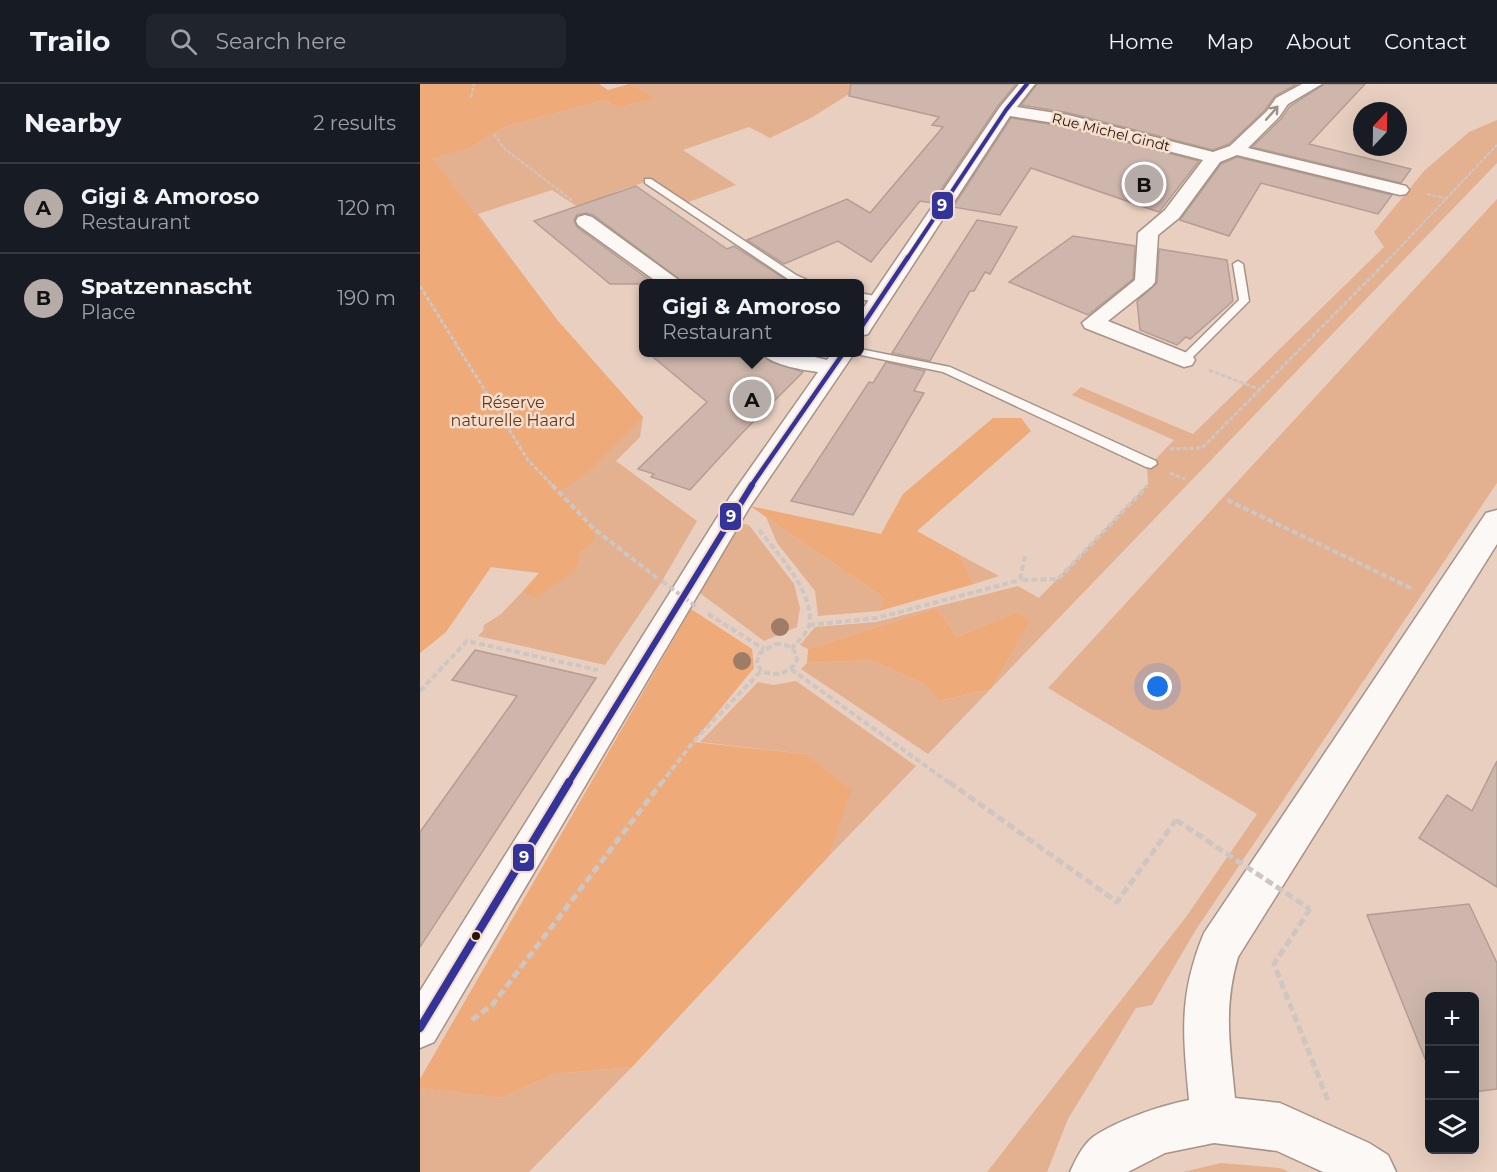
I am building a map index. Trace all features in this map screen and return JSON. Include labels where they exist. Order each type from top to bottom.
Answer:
[{"type":"main road","points":[[1214,1119],[1204,1027],[1208,985],[1219,948],[1497,520]]},
{"type":"main road","points":[[1095,1172],[1110,1155],[1160,1130],[1214,1119],[1280,1126],[1362,1166]]},
{"type":"street","points":[[864,317],[870,298],[1027,84]]},
{"type":"street","points":[[1184,360],[1093,323],[1145,282],[1148,233],[1172,213],[1214,158],[1236,150],[1273,114],[1282,101],[1314,84]]},
{"type":"street","name":"Rue Michel Gindt","points":[[1006,110],[1068,120],[1214,158]]},
{"type":"street","points":[[1236,150],[1400,190]]},
{"type":"street","points":[[585,220],[668,279]]},
{"type":"street","points":[[785,357],[798,362],[838,361]]},
{"type":"street","points":[[420,1028],[739,503],[838,361]]},
{"type":"lane","points":[[648,181],[680,205],[797,279]]},
{"type":"lane","points":[[1184,360],[1244,301],[1238,264]]},
{"type":"lane","points":[[864,353],[946,369],[1151,464]]},
{"type":"path","points":[[471,97],[474,84]]},
{"type":"path","points":[[494,134],[505,149],[594,217],[585,220]]},
{"type":"path","points":[[809,625],[877,618],[1020,580],[1058,579],[1148,484],[1147,468],[1165,449],[1202,448],[1448,199],[1497,145]]},
{"type":"path","points":[[420,286],[528,460],[593,528],[625,554],[764,649]]},
{"type":"path","points":[[1210,370],[1261,390]]},
{"type":"path","points":[[1227,500],[1443,603]]},
{"type":"path","points":[[739,503],[804,591],[810,611],[809,625],[792,648]]},
{"type":"path","points":[[1020,580],[1025,556]]},
{"type":"path","points":[[420,691],[466,641],[633,678]]},
{"type":"path","points":[[776,644],[792,648],[796,651],[797,660],[786,673],[772,675],[761,671],[757,662],[764,649],[776,644]]},
{"type":"path","points":[[791,669],[1117,902],[1176,820],[1310,909],[1274,964],[1362,1166]]},
{"type":"path","points":[[466,1024],[493,1004],[693,742],[761,671]]},
{"type":"shaded area","points":[[629,84],[865,84],[811,118],[770,138],[749,127],[683,150],[736,185],[680,205],[648,181],[615,192],[627,201],[590,215],[552,190],[478,214],[558,321],[643,417],[640,437],[616,461],[697,521],[662,581],[605,665],[478,636],[483,631],[484,625],[501,614],[522,592],[535,597],[594,540],[560,491],[420,132],[432,157],[469,149],[502,128],[604,100],[618,108],[654,98]]},
{"type":"shaded area","points":[[1497,120],[1497,163],[992,688],[1029,622],[1017,612],[957,637],[937,608],[808,649],[800,645],[815,627],[876,622],[1018,586],[1039,598],[1148,484],[1147,468],[1174,440],[1072,395],[1081,387],[1193,434],[1384,247],[1374,232],[1424,171],[1469,132]]},
{"type":"shaded area","points":[[1497,199],[1497,483],[1195,931],[1152,1005],[1136,1008],[1068,1119],[1047,1172],[987,1172],[1186,917],[1257,814],[1048,688]]},
{"type":"shaded area","points":[[766,517],[884,598],[879,611],[818,616],[815,591],[777,543]]},
{"type":"shaded area","points":[[740,523],[749,525],[794,584],[800,608],[797,627],[764,641],[700,593]]},
{"type":"shaded area","points":[[960,555],[999,576],[974,584]]},
{"type":"shaded area","points":[[870,660],[925,684],[941,701],[990,689],[928,754],[801,669],[807,663]]},
{"type":"shaded area","points":[[796,681],[916,766],[829,856],[850,790],[806,754],[700,742],[758,682],[773,685]]},
{"type":"shaded area","points":[[632,1067],[529,1172],[420,1172],[420,1088],[501,1098],[554,1074]]},
{"type":"shaded area","points":[[1221,1163],[1280,1168],[1289,1172],[1183,1172]]},
{"type":"green space","name":"Réserve naturelle Haard","points":[[420,84],[599,84],[608,90],[629,84],[655,98],[618,108],[604,100],[502,128],[469,149],[432,158],[558,321],[643,417],[586,474],[560,491],[593,528],[595,540],[580,553],[575,571],[535,598],[522,592],[539,573],[491,567],[446,632],[420,653]]},
{"type":"green space","points":[[993,418],[1021,418],[1031,431],[917,531],[960,555],[974,584],[879,611],[884,598],[750,506],[881,534],[903,494]]},
{"type":"green space","points":[[937,608],[957,637],[1017,612],[1030,621],[991,689],[940,701],[925,684],[870,660],[807,663],[808,649]]},
{"type":"green space","points":[[691,609],[752,649],[754,668],[693,742],[806,754],[851,790],[829,856],[632,1067],[554,1074],[501,1098],[420,1088],[420,1079]]},
{"type":"building","points":[[851,84],[1016,84],[998,106],[932,203],[920,201],[871,262],[838,241],[784,264],[747,240],[847,199],[870,213],[943,127],[932,125],[939,117],[849,96]]},
{"type":"building","points":[[1037,84],[1297,84],[1275,96],[1265,110],[1229,144],[1213,150],[1069,113],[1021,105]]},
{"type":"building","points":[[1324,84],[1365,84],[1309,144],[1411,169],[1401,183],[1252,147],[1281,119],[1290,106]]},
{"type":"building","points":[[1011,118],[1067,127],[1199,161],[1159,212],[1031,168],[1000,215],[953,207]]},
{"type":"building","points":[[1237,157],[1392,195],[1378,214],[1261,183],[1229,236],[1180,220],[1221,164]]},
{"type":"building","points":[[636,186],[727,249],[734,246],[785,279],[679,279],[593,215],[586,213],[577,215],[574,220],[577,227],[648,279],[639,279],[639,284],[610,284],[534,221]]},
{"type":"building","points":[[977,220],[1017,227],[990,274],[985,272],[974,291],[970,291],[930,361],[892,353]]},
{"type":"building","points":[[1073,236],[1135,246],[1133,279],[1088,315],[1009,282]]},
{"type":"building","points":[[1159,249],[1227,260],[1233,301],[1190,339],[1186,337],[1177,345],[1140,330],[1137,301],[1157,283]]},
{"type":"building","points":[[653,357],[765,357],[771,362],[803,372],[743,432],[690,490],[651,477],[654,474],[638,469],[707,402]]},
{"type":"building","points":[[886,362],[925,371],[914,391],[924,393],[853,515],[791,501],[869,382],[873,383]]},
{"type":"building","points":[[475,650],[596,678],[420,947],[420,832],[517,696],[452,680]]},
{"type":"building","points":[[1497,761],[1497,887],[1419,838],[1447,795],[1472,811]]},
{"type":"building","points":[[1469,904],[1497,963],[1497,1089],[1479,1091],[1479,992],[1425,992],[1425,1059],[1367,915]]},
{"type":"transit line","name":"9","points":[[864,323],[1006,110],[1027,84]]},
{"type":"transit line","name":"9","points":[[420,1028],[739,503],[841,357]]},
{"type":"place","name":"Spatzennascht","points":[[1144,184]]},
{"type":"place","name":"Gigi & Amoroso","points":[[752,399]]}]
